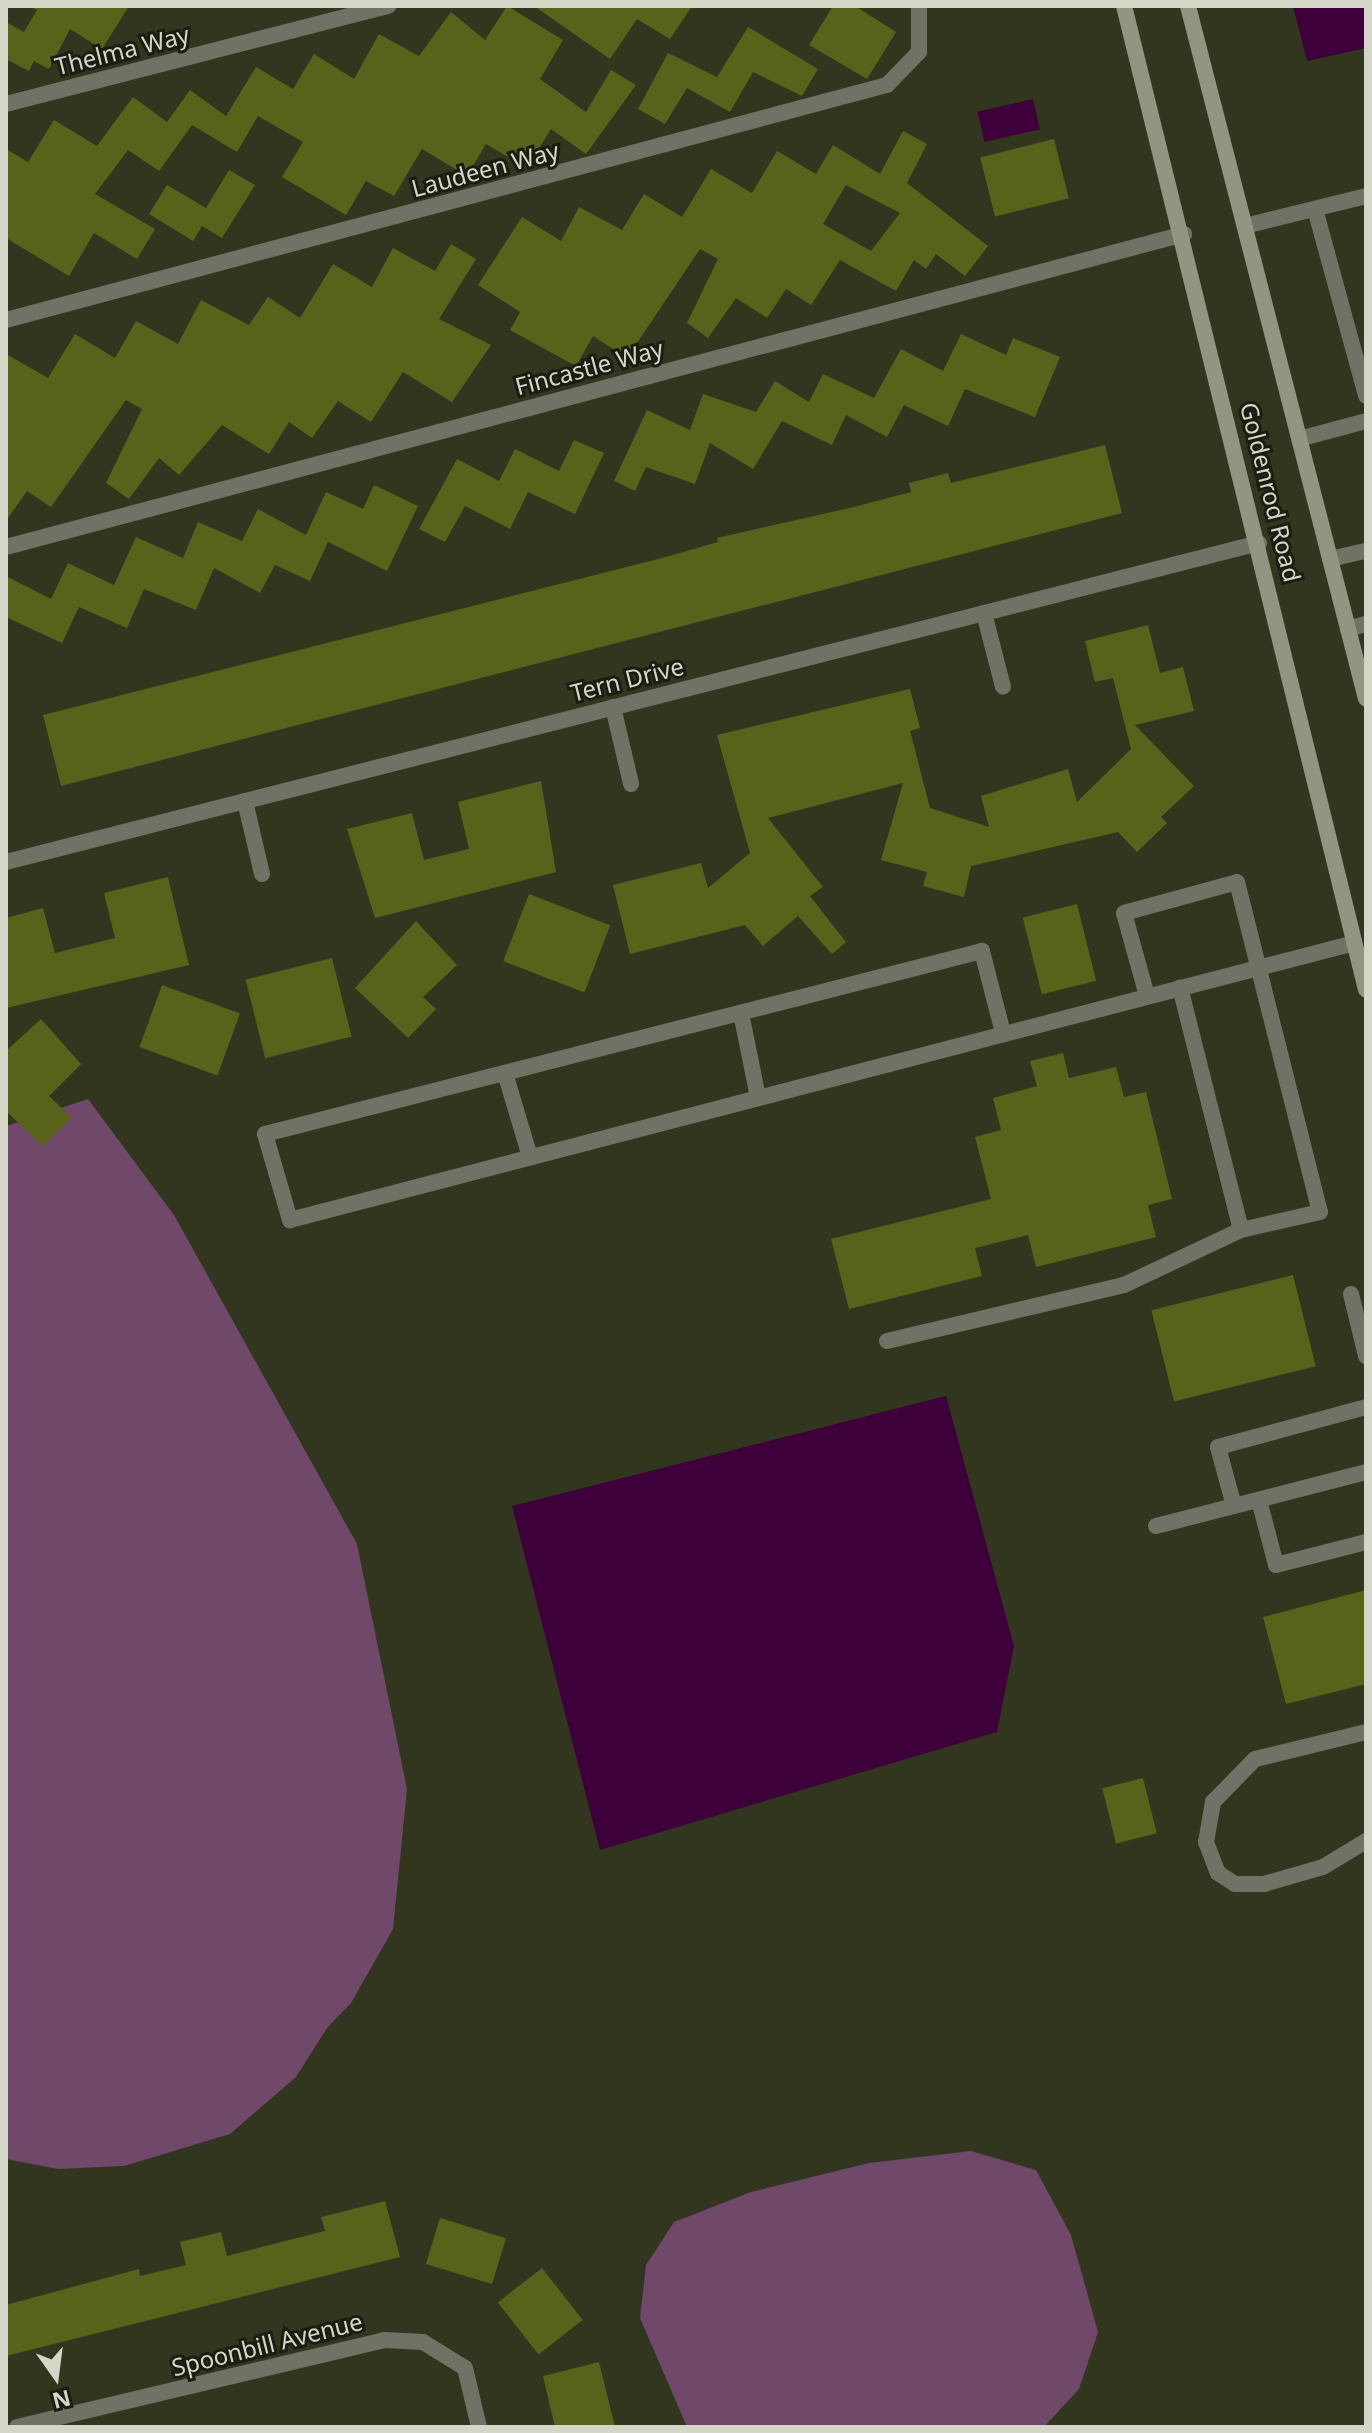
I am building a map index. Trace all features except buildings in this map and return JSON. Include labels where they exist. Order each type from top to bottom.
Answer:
[{"type":"main road","name":"Goldenrod Road","points":[[1124,6],[1184,234],[1366,990]]},
{"type":"main road","name":"Goldenrod Road","points":[[1188,6],[1366,699]]},
{"type":"street","name":"Thelma Way","points":[[6,104],[389,6]]},
{"type":"street","name":"Laudeen Way","points":[[6,320],[887,85],[919,52],[919,6]]},
{"type":"street","points":[[1245,226],[1366,196]]},
{"type":"street","points":[[1315,209],[1366,396]]},
{"type":"street","name":"Fincastle Way","points":[[6,547],[1184,234]]},
{"type":"street","points":[[1299,439],[1366,421]]},
{"type":"street","name":"Tern Drive","points":[[6,862],[1259,543]]},
{"type":"street","points":[[1330,559],[1366,551]]},
{"type":"street","points":[[984,613],[1003,687]]},
{"type":"street","points":[[1348,629],[1366,624]]},
{"type":"street","points":[[613,707],[631,784]]},
{"type":"street","points":[[245,801],[262,874]]},
{"type":"street","points":[[887,1341],[1124,1285],[1241,1230],[1320,1212],[1237,882],[1124,913],[1147,996]]},
{"type":"street","points":[[1003,1033],[982,951],[265,1134],[290,1220],[1354,943]]},
{"type":"street","points":[[1180,988],[1241,1230]]},
{"type":"street","points":[[741,1013],[758,1097]]},
{"type":"street","points":[[505,1073],[530,1157]]},
{"type":"street","points":[[1351,1294],[1366,1356]]},
{"type":"street","points":[[1234,1506],[1218,1447],[1366,1407]]},
{"type":"street","points":[[1156,1526],[1366,1472]]},
{"type":"street","points":[[1259,1500],[1276,1565],[1366,1542]]},
{"type":"street","points":[[1366,1732],[1255,1759],[1213,1802],[1206,1842],[1218,1873],[1235,1884],[1249,1884],[1323,1867],[1366,1841]]},
{"type":"street","name":"Spoonbill Avenue","points":[[17,2427],[107,2410],[384,2340],[423,2342],[465,2368],[479,2427]]},
{"type":"street","points":[[107,2410],[111,2427]]},
{"type":"shaded area","points":[[1293,6],[1366,6],[1366,48],[1307,61]]},
{"type":"shaded area","points":[[1033,99],[1040,129],[984,142],[977,112]]},
{"type":"shaded area","points":[[88,1099],[174,1215],[357,1544],[407,1789],[393,1929],[351,2003],[327,2028],[296,2077],[230,2134],[124,2166],[58,2169],[6,2159],[6,1126]]},
{"type":"shaded area","points":[[946,1396],[1014,1646],[997,1732],[600,1850],[512,1506]]},
{"type":"shaded area","points":[[971,2151],[1036,2170],[1071,2235],[1098,2332],[1079,2389],[1044,2427],[687,2427],[640,2318],[646,2265],[674,2222],[751,2192],[869,2163]]}]
